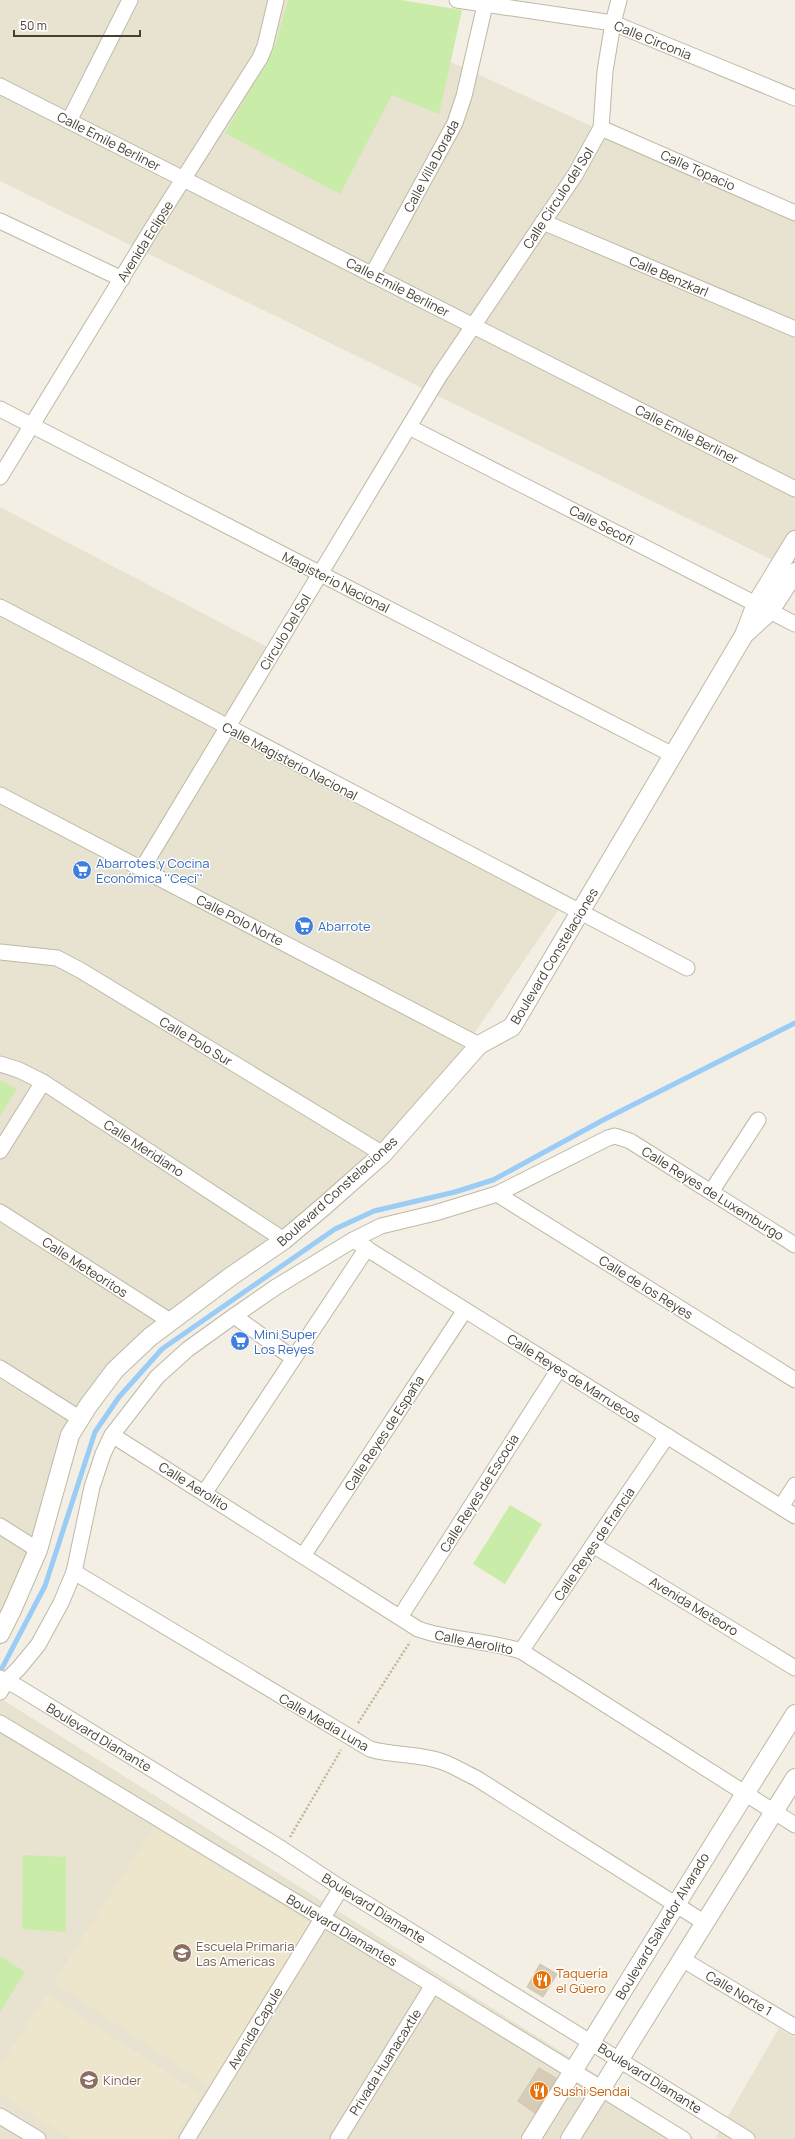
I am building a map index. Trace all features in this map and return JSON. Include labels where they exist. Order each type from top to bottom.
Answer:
[{"type":"street","points":[[69,121],[130,0]]},
{"type":"street","name":"Avenida Eclipse","points":[[0,477],[260,58],[265,46],[276,0]]},
{"type":"street","name":"Calle Circonia","points":[[457,0],[613,22],[795,98]]},
{"type":"street","name":"Calle Círculo del Sol","points":[[440,375],[575,175],[601,128],[605,71],[613,22],[619,0]]},
{"type":"street","name":"Calle Villa Dorada","points":[[372,275],[455,123],[464,96],[484,5]]},
{"type":"street","name":"Calle Emile Berliner","points":[[0,86],[795,489]]},
{"type":"street","name":"Calle Topacio","points":[[601,128],[795,213]]},
{"type":"street","points":[[0,221],[122,279]]},
{"type":"street","name":"Calle Benzkarl","points":[[543,222],[795,329]]},
{"type":"street","name":"Circulo Del Sol","points":[[142,869],[440,375]]},
{"type":"street","name":"Magisterio Nacional","points":[[0,409],[672,755]]},
{"type":"street","name":"Calle Secofi","points":[[409,427],[795,624]]},
{"type":"street","name":"Boulevard Constelaciones","points":[[763,607],[795,540]]},
{"type":"street","name":"Boulevard Constelaciones","points":[[0,1634],[38,1550],[70,1435],[79,1418],[115,1370],[150,1337],[230,1276],[284,1240],[383,1154],[479,1045],[512,1027],[744,635],[763,607],[795,572]]},
{"type":"street","name":"Calle Magisterio Nacional","points":[[0,607],[580,914],[687,968]]},
{"type":"street","name":"Calle Polo Norte","points":[[0,795],[479,1045]]},
{"type":"street","name":"Calle Polo Sur","points":[[0,952],[57,958],[80,970],[383,1154]]},
{"type":"street","name":"Calle Meridiano","points":[[0,1064],[19,1070],[43,1082],[284,1240]]},
{"type":"street","points":[[0,1151],[43,1082]]},
{"type":"street","points":[[711,1192],[758,1120]]},
{"type":"street","name":"Calle Reyes de Luxemburgo","points":[[497,1194],[608,1138],[615,1136],[630,1141],[795,1245]]},
{"type":"street","points":[[2,1684],[19,1668],[38,1645],[61,1603],[74,1572],[92,1487],[103,1454],[112,1435],[157,1377],[188,1349],[234,1316],[276,1287],[353,1240],[381,1226],[435,1214],[497,1194]]},
{"type":"street","name":"Calle de los Reyes","points":[[497,1194],[795,1380]]},
{"type":"street","name":"Calle Meteoritos","points":[[0,1212],[170,1321]]},
{"type":"street","name":"Calle Reyes de Marruecos","points":[[353,1240],[795,1516]]},
{"type":"street","points":[[205,1492],[367,1248]]},
{"type":"street","name":"Calle Reyes de España","points":[[303,1556],[465,1310]]},
{"type":"street","points":[[234,1316],[293,1358]]},
{"type":"street","points":[[0,1368],[79,1418]]},
{"type":"street","name":"Calle Reyes de Escocia","points":[[400,1617],[558,1368]]},
{"type":"street","name":"Calle Aerolito","points":[[112,1435],[205,1492],[418,1629],[435,1635],[503,1645],[521,1652],[795,1825]]},
{"type":"street","name":"Calle Reyes de Francia","points":[[521,1652],[667,1436]]},
{"type":"street","points":[[781,1507],[795,1485]]},
{"type":"street","points":[[0,1526],[38,1550]]},
{"type":"street","name":"Avenida Meteoro","points":[[593,1545],[795,1668]]},
{"type":"street","name":"Calle Media Luna","points":[[74,1572],[370,1749],[385,1754],[419,1757],[442,1762],[476,1778],[705,1923]]},
{"type":"street","name":"Boulevard Diamante","points":[[2,1684],[276,1845],[341,1888],[747,2139]]},
{"type":"street","name":"Boulevard Salvador Alvarado","points":[[531,2139],[592,2043],[674,1904],[795,1714]]},
{"type":"street","name":"Boulevard Diamantes","points":[[0,1723],[433,1985],[683,2139]]},
{"type":"street","points":[[570,2139],[795,1778]]},
{"type":"street","name":"Avenida Capule","points":[[187,2139],[341,1888]]},
{"type":"street","name":"Calle Norte 1","points":[[682,1958],[793,2021]]},
{"type":"street","name":"Privada Huanacaxtle","points":[[338,2139],[433,1985]]},
{"type":"street","points":[[0,2116],[38,2139]]},
{"type":"shaded area","points":[[0,0],[315,0],[578,120],[795,214],[795,571],[0,181]]},
{"type":"shaded area","points":[[0,507],[269,648],[217,731],[559,909],[420,1113],[159,1337],[112,1388],[75,1441],[18,1616],[0,1646]]},
{"type":"shaded area","points":[[0,1698],[579,2063],[695,2139],[0,2139]]},
{"type":"shaded area","name":"Escuela Primaria Las Americas","points":[[154,1828],[310,1923],[210,2086],[54,1982]]},
{"type":"shaded area","name":"Kinder","points":[[47,1994],[201,2095],[173,2139],[71,2139],[0,2094],[0,2066]]},
{"type":"shaded area","points":[[779,2028],[795,2038],[795,2139],[715,2139]]},
{"type":"green space","points":[[288,0],[401,0],[462,10],[439,114],[392,95],[340,194],[225,133],[275,46]]},
{"type":"green space","points":[[0,1080],[17,1089],[0,1116]]},
{"type":"green space","points":[[510,1505],[542,1524],[505,1584],[473,1564]]},
{"type":"green space","points":[[23,1855],[66,1857],[66,1932],[22,1929]]},
{"type":"green space","points":[[0,1956],[25,1972],[0,2012]]},
{"type":"building","name":"Taquería el Güero","points":[[540,1964],[557,1974],[543,1997],[527,1987]]},
{"type":"building","name":"Sushi Sendai","points":[[539,2068],[556,2078],[535,2113],[518,2101]]},
{"type":"waterway","points":[[2,1668],[45,1586],[95,1432],[119,1397],[162,1349],[335,1229],[374,1211],[455,1192],[493,1180],[605,1119],[795,1023]]},
{"type":"place","name":"Abarrotes y Cocina Económica ''Ceci''","points":[[82,870]]},
{"type":"place","name":"Abarrote","points":[[304,926]]},
{"type":"place","name":"Mini Super Los Reyes","points":[[240,1341]]},
{"type":"place","name":"Escuela Primaria Las Americas","points":[[182,1953]]},
{"type":"place","name":"Taquería el Güero","points":[[542,1980]]},
{"type":"place","name":"Kinder","points":[[89,2080]]},
{"type":"place","name":"Sushi Sendai","points":[[539,2091]]}]
